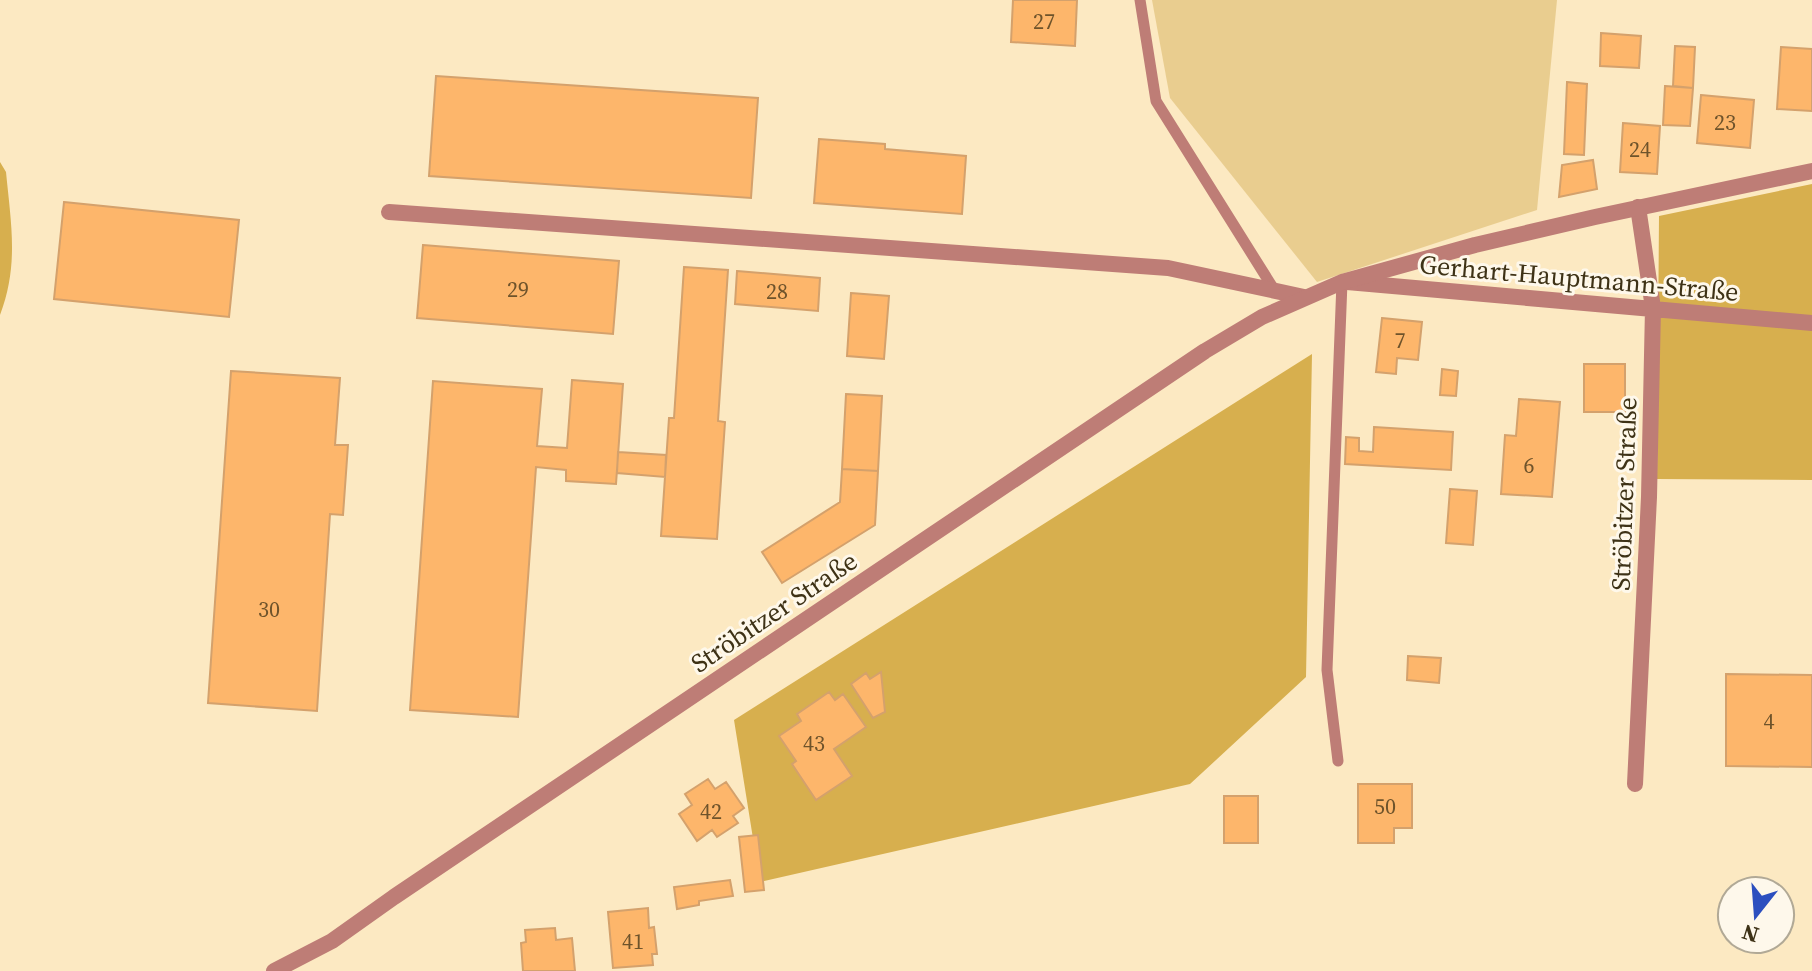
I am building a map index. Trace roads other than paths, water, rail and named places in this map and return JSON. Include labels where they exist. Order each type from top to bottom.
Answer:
[{"type":"street","name":"Ströbitzer Straße","points":[[274,971],[332,941],[1205,351],[1262,317],[1342,282],[1475,245],[1812,171]]},
{"type":"street","name":"Ströbitzer Straße","points":[[1635,784],[1649,497],[1653,308],[1638,207]]},
{"type":"street","points":[[389,212],[1168,268],[1304,297]]},
{"type":"street","name":"Gerhart-Hauptmann-Straße","points":[[1342,282],[1812,323]]},
{"type":"lane","points":[[1140,0],[1156,101],[1275,291]]},
{"type":"lane","points":[[1338,761],[1327,670],[1342,282]]}]
